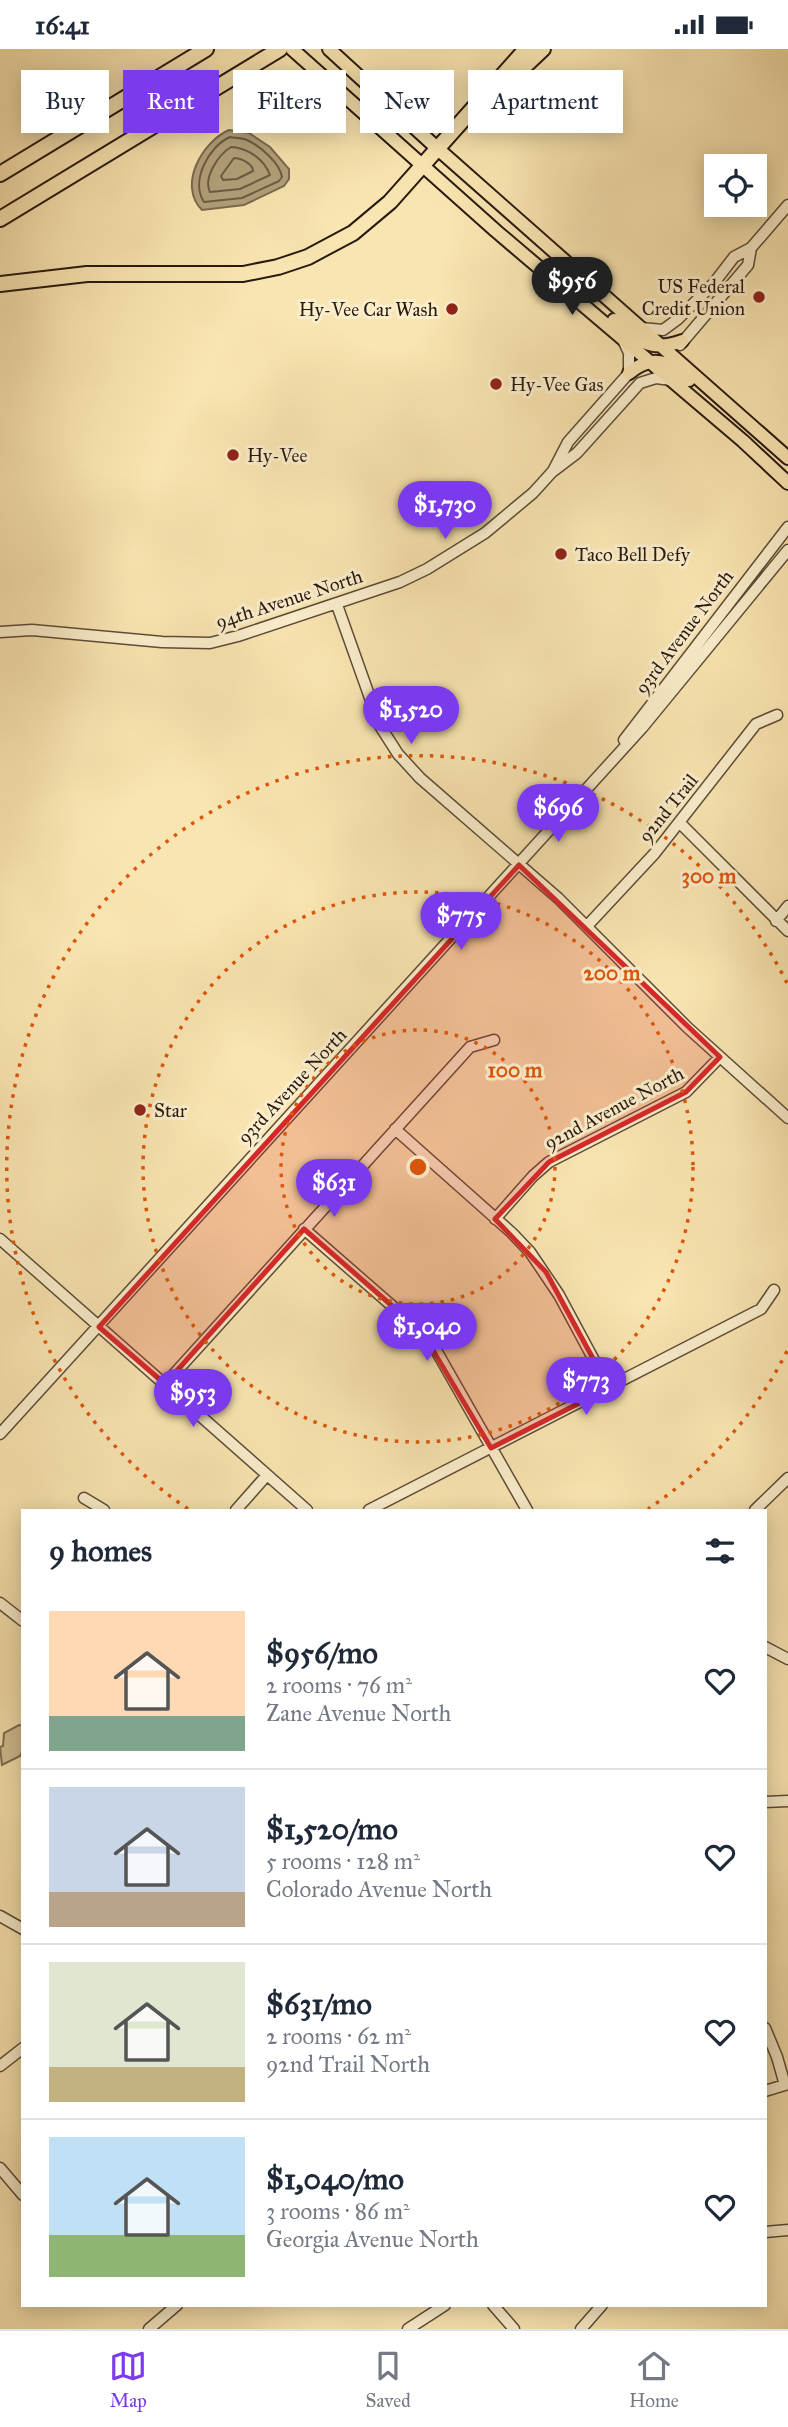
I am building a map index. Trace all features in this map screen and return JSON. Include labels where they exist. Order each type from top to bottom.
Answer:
[{"type":"highway","points":[[0,174],[206,49]]},
{"type":"highway","points":[[0,219],[280,49]]},
{"type":"highway","points":[[507,70],[526,49]]},
{"type":"highway","points":[[518,70],[543,49]]},
{"type":"highway","points":[[0,284],[87,274],[243,274],[278,267],[324,250],[353,233],[390,202],[468,114]]},
{"type":"main road","points":[[292,49],[422,167],[743,440],[788,483]]},
{"type":"main road","points":[[328,49],[788,458]]},
{"type":"main road","points":[[499,234],[569,283],[647,344],[662,347],[682,341]]},
{"type":"main road","points":[[629,373],[650,361],[668,365],[713,401],[746,421]]},
{"type":"street","points":[[641,328],[657,331],[668,327],[714,283],[734,257],[751,248],[788,205]]},
{"type":"street","points":[[676,359],[676,352],[682,341],[748,265],[751,248]]},
{"type":"street","points":[[621,337],[629,353],[629,373]]},
{"type":"street","name":"94th Avenue North","points":[[552,473],[569,442],[629,373]]},
{"type":"street","name":"94th Avenue North","points":[[0,632],[32,630],[162,642],[210,643],[337,605],[400,582],[468,545],[513,510],[576,453],[640,383],[656,378],[672,380]]},
{"type":"street","name":"93rd Avenue North","points":[[610,762],[638,721],[788,527]]},
{"type":"street","name":"93rd Avenue North","points":[[0,1434],[649,720],[788,550]]},
{"type":"street","points":[[337,605],[380,726],[398,754],[420,778],[587,926],[688,1028],[788,1118]]},
{"type":"street","name":"92nd Trail","points":[[587,926],[680,823],[756,724],[777,715]]},
{"type":"street","points":[[680,823],[788,931]]},
{"type":"street","points":[[776,921],[788,906]]},
{"type":"street","points":[[165,1384],[470,1047],[494,1040]]},
{"type":"street","name":"92nd Avenue North","points":[[495,1219],[533,1176],[550,1162],[686,1093],[720,1057]]},
{"type":"street","points":[[395,1129],[530,1252],[545,1272],[609,1388]]},
{"type":"street","points":[[304,1229],[422,1332],[442,1359],[526,1509]]},
{"type":"street","points":[[0,1239],[306,1509]]},
{"type":"street","points":[[371,1509],[761,1309],[774,1290]]},
{"type":"street","points":[[237,1509],[267,1475]]},
{"type":"street","points":[[756,1509],[788,1478]]},
{"type":"street","points":[[84,1499],[102,1509]]},
{"type":"street","points":[[0,1603],[21,1619]]},
{"type":"street","points":[[767,1648],[788,1659]]},
{"type":"street","points":[[767,1802],[788,1801]]},
{"type":"street","points":[[0,1916],[21,1928]]},
{"type":"street","points":[[767,2033],[786,2085],[767,2090]]},
{"type":"street","points":[[0,2066],[21,2050]]},
{"type":"street","points":[[0,2168],[21,2193]]},
{"type":"street","points":[[767,2232],[788,2229]]},
{"type":"street","points":[[149,2329],[175,2307]]},
{"type":"street","points":[[408,2329],[442,2307]]},
{"type":"street","points":[[495,2307],[514,2329]]},
{"type":"street","points":[[581,2329],[601,2307]]},
{"type":"highlighted area","points":[[519,865],[720,1057],[686,1092],[549,1162],[495,1219],[546,1272],[609,1388],[491,1448],[422,1332],[304,1229],[165,1384],[99,1327]]},
{"type":"shaded area","points":[[21,1726],[21,1754],[2,1765],[0,1747],[3,1746],[4,1733]]},
{"type":"water","points":[[229,130],[233,133],[249,133],[270,147],[289,169],[289,179],[284,186],[244,205],[202,210],[192,189],[193,177],[202,154],[219,136]]},
{"type":"place","name":"US Federal Credit Union","points":[[759,297]]},
{"type":"place","name":"Hy-Vee Car Wash","points":[[452,309]]},
{"type":"place","name":"Hy-Vee Gas","points":[[496,384]]},
{"type":"place","name":"Hy-Vee","points":[[233,455]]},
{"type":"place","name":"Taco Bell Defy","points":[[561,554]]},
{"type":"place","name":"Star","points":[[140,1110]]}]
